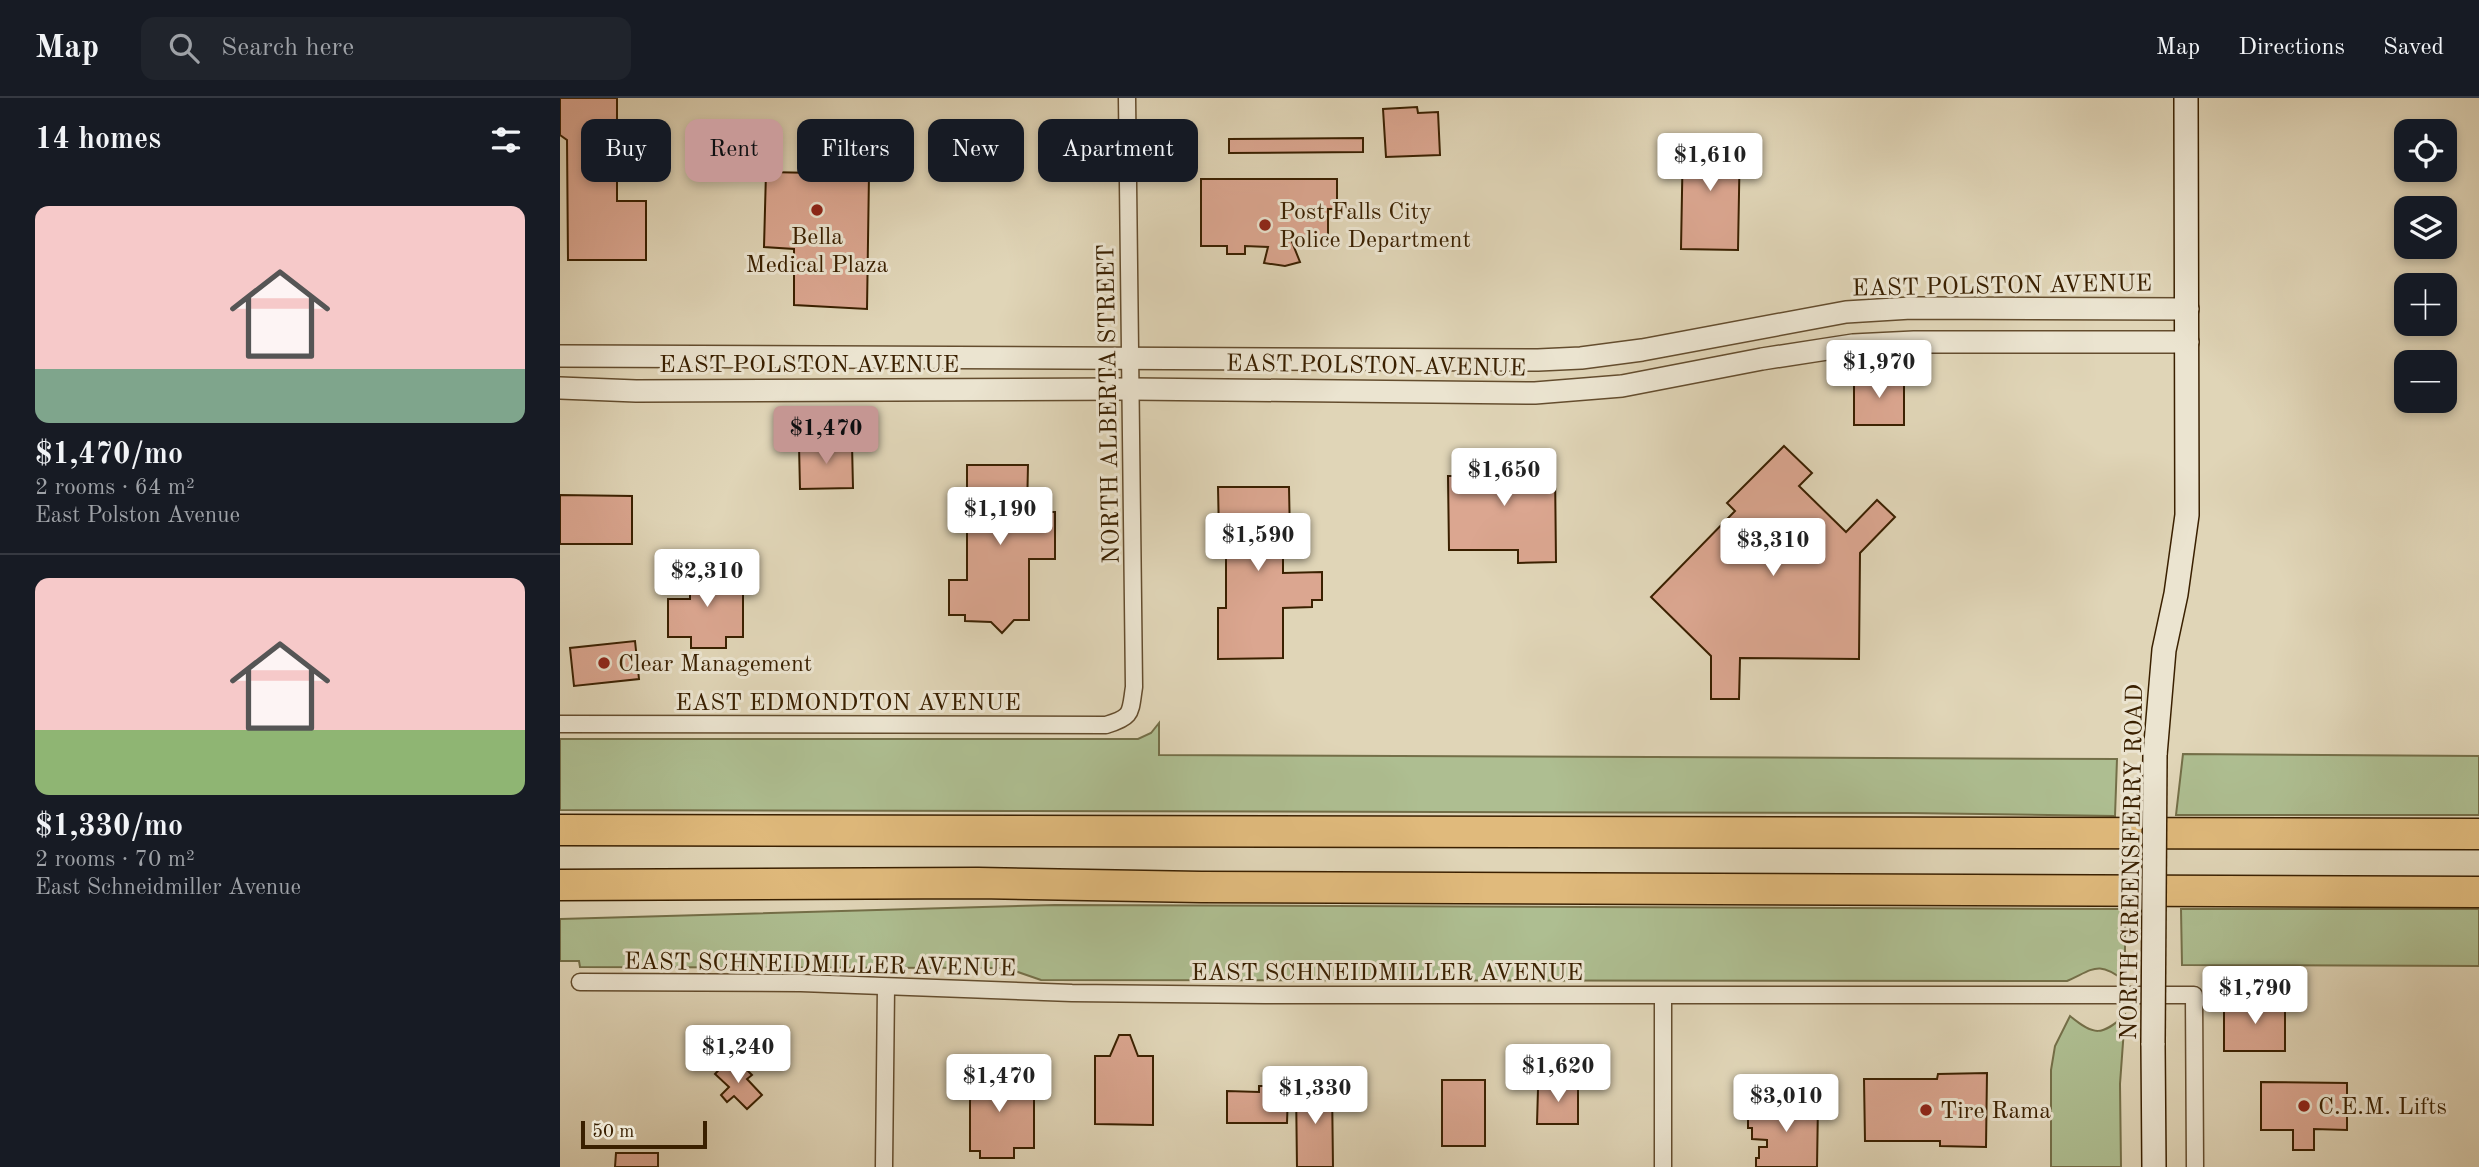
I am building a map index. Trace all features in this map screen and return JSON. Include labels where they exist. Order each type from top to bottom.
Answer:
[{"type":"highway","points":[[567,830],[2479,834]]},
{"type":"highway","points":[[560,885],[978,883],[1215,887],[2479,892]]},
{"type":"highway","points":[[560,902],[668,901],[978,883]]},
{"type":"main road","name":"NORTH GREENSFERRY ROAD","points":[[2154,1167],[2155,755],[2164,650],[2176,594],[2187,515],[2186,98]]},
{"type":"street","name":"NORTH ALBERTA STREET","points":[[1127,98],[1132,359],[1134,687],[1131,710]]},
{"type":"street","name":"EAST POLSTON AVENUE","points":[[560,355],[1549,360],[1642,350],[1846,312],[1910,308],[2188,309]]},
{"type":"street","name":"EAST POLSTON AVENUE","points":[[560,388],[636,391],[1132,389],[1535,393],[1622,386],[1762,359],[1853,345],[1914,342],[2188,342]]},
{"type":"street","name":"EAST EDMONDTON AVENUE","points":[[560,724],[1106,725],[1124,719],[1131,710]]},
{"type":"street","name":"EAST SCHNEIDMILLER AVENUE","points":[[580,982],[801,983],[1072,993],[2194,995],[2195,1167]]},
{"type":"street","points":[[884,1167],[886,987]]},
{"type":"street","points":[[1663,996],[1663,1167]]},
{"type":"green space","points":[[1159,723],[1159,755],[2117,759],[2115,816],[1908,813],[560,810],[560,739],[1138,739],[1151,733]]},
{"type":"green space","points":[[2183,754],[2479,756],[2479,815],[2176,815]]},
{"type":"green space","points":[[1055,905],[2125,909],[2125,981],[2102,969],[2090,970],[2067,981],[1041,980],[1006,968],[580,967],[579,961],[560,961],[560,919]]},
{"type":"green space","points":[[2181,909],[2479,909],[2479,966],[2182,965]]},
{"type":"green space","points":[[2125,1015],[2120,1084],[2121,1167],[2051,1167],[2051,1070],[2055,1046],[2070,1016],[2085,1027],[2098,1031],[2110,1027]]},
{"type":"building","points":[[560,98],[617,98],[617,119],[581,119],[581,182],[617,182],[617,201],[646,201],[646,260],[568,260],[567,140],[560,135]]},
{"type":"building","points":[[1417,107],[1418,113],[1438,112],[1440,155],[1386,157],[1383,109]]},
{"type":"building","points":[[1683,137],[1740,138],[1738,250],[1681,249]]},
{"type":"building","points":[[1363,138],[1363,152],[1229,153],[1229,139]]},
{"type":"building","name":"Bella Medical Plaza","points":[[783,172],[797,173],[797,182],[869,182],[867,309],[794,305],[794,249],[764,247],[766,182],[783,182]]},
{"type":"building","name":"Post Falls City Police Department","points":[[1201,179],[1337,179],[1337,209],[1328,209],[1328,242],[1292,242],[1300,262],[1285,266],[1264,263],[1268,247],[1245,246],[1245,254],[1227,254],[1227,246],[1201,246]]},
{"type":"building","points":[[1854,375],[1904,375],[1904,425],[1854,425]]},
{"type":"building","points":[[852,444],[853,488],[800,489],[799,445]]},
{"type":"building","points":[[1784,446],[1812,473],[1799,486],[1846,532],[1877,500],[1895,517],[1860,553],[1859,659],[1740,658],[1739,699],[1711,699],[1711,656],[1651,597],[1735,511],[1727,503]]},
{"type":"building","points":[[1520,450],[1520,468],[1555,468],[1556,562],[1518,563],[1518,550],[1449,550],[1448,476],[1476,476],[1476,451]]},
{"type":"building","points":[[967,465],[1028,465],[1027,512],[1055,512],[1055,559],[1029,559],[1029,620],[1014,620],[1002,633],[991,622],[965,621],[965,615],[949,615],[949,580],[967,580]]},
{"type":"building","points":[[1218,487],[1289,487],[1290,537],[1283,537],[1283,573],[1322,572],[1322,600],[1312,600],[1312,607],[1283,608],[1283,658],[1218,659],[1218,608],[1226,608],[1226,536],[1219,536]]},
{"type":"building","points":[[560,495],[632,496],[632,544],[560,544]]},
{"type":"building","points":[[690,560],[720,560],[720,589],[743,589],[743,637],[726,637],[726,648],[691,648],[691,637],[668,637],[668,599],[690,599]]},
{"type":"building","name":"Clear Management","points":[[635,641],[639,679],[574,686],[570,648]]},
{"type":"building","points":[[2285,1000],[2285,1051],[2224,1051],[2224,1001]]},
{"type":"building","points":[[1119,1035],[1130,1035],[1138,1056],[1153,1056],[1153,1125],[1095,1124],[1095,1056],[1110,1056]]},
{"type":"building","points":[[971,1059],[996,1084],[1034,1084],[1034,1148],[1014,1148],[1014,1158],[980,1158],[980,1151],[970,1151],[970,1100],[976,1094],[956,1074]]},
{"type":"building","points":[[728,1060],[740,1072],[745,1068],[752,1075],[747,1079],[762,1095],[747,1109],[734,1096],[727,1102],[721,1095],[729,1087],[715,1074]]},
{"type":"building","name":"Tire Rama","points":[[1987,1073],[1986,1147],[1940,1146],[1940,1141],[1865,1141],[1864,1079],[1937,1079],[1938,1074]]},
{"type":"building","points":[[1551,1076],[1563,1077],[1563,1089],[1578,1089],[1578,1124],[1537,1124],[1538,1089],[1551,1089]]},
{"type":"building","points":[[1442,1080],[1485,1080],[1485,1146],[1442,1146]]},
{"type":"building","name":"C.E.M. Lifts","points":[[2261,1082],[2347,1083],[2347,1130],[2314,1129],[2314,1150],[2293,1150],[2293,1130],[2261,1130]]},
{"type":"building","points":[[1332,1085],[1333,1167],[1297,1167],[1296,1086]]},
{"type":"building","points":[[1259,1086],[1268,1086],[1268,1091],[1288,1092],[1287,1123],[1227,1123],[1227,1091],[1259,1092]]},
{"type":"building","points":[[1751,1103],[1818,1103],[1817,1167],[1756,1167],[1759,1147],[1767,1147],[1767,1140],[1752,1139],[1752,1128],[1748,1128]]},
{"type":"building","points":[[616,1153],[658,1153],[658,1167],[615,1167]]},
{"type":"place","name":"Bella Medical Plaza","points":[[817,210]]},
{"type":"place","name":"Post Falls City Police Department","points":[[1265,225]]},
{"type":"place","name":"Clear Management","points":[[604,663]]},
{"type":"place","name":"C.E.M. Lifts","points":[[2304,1106]]},
{"type":"place","name":"Tire Rama","points":[[1926,1110]]}]
